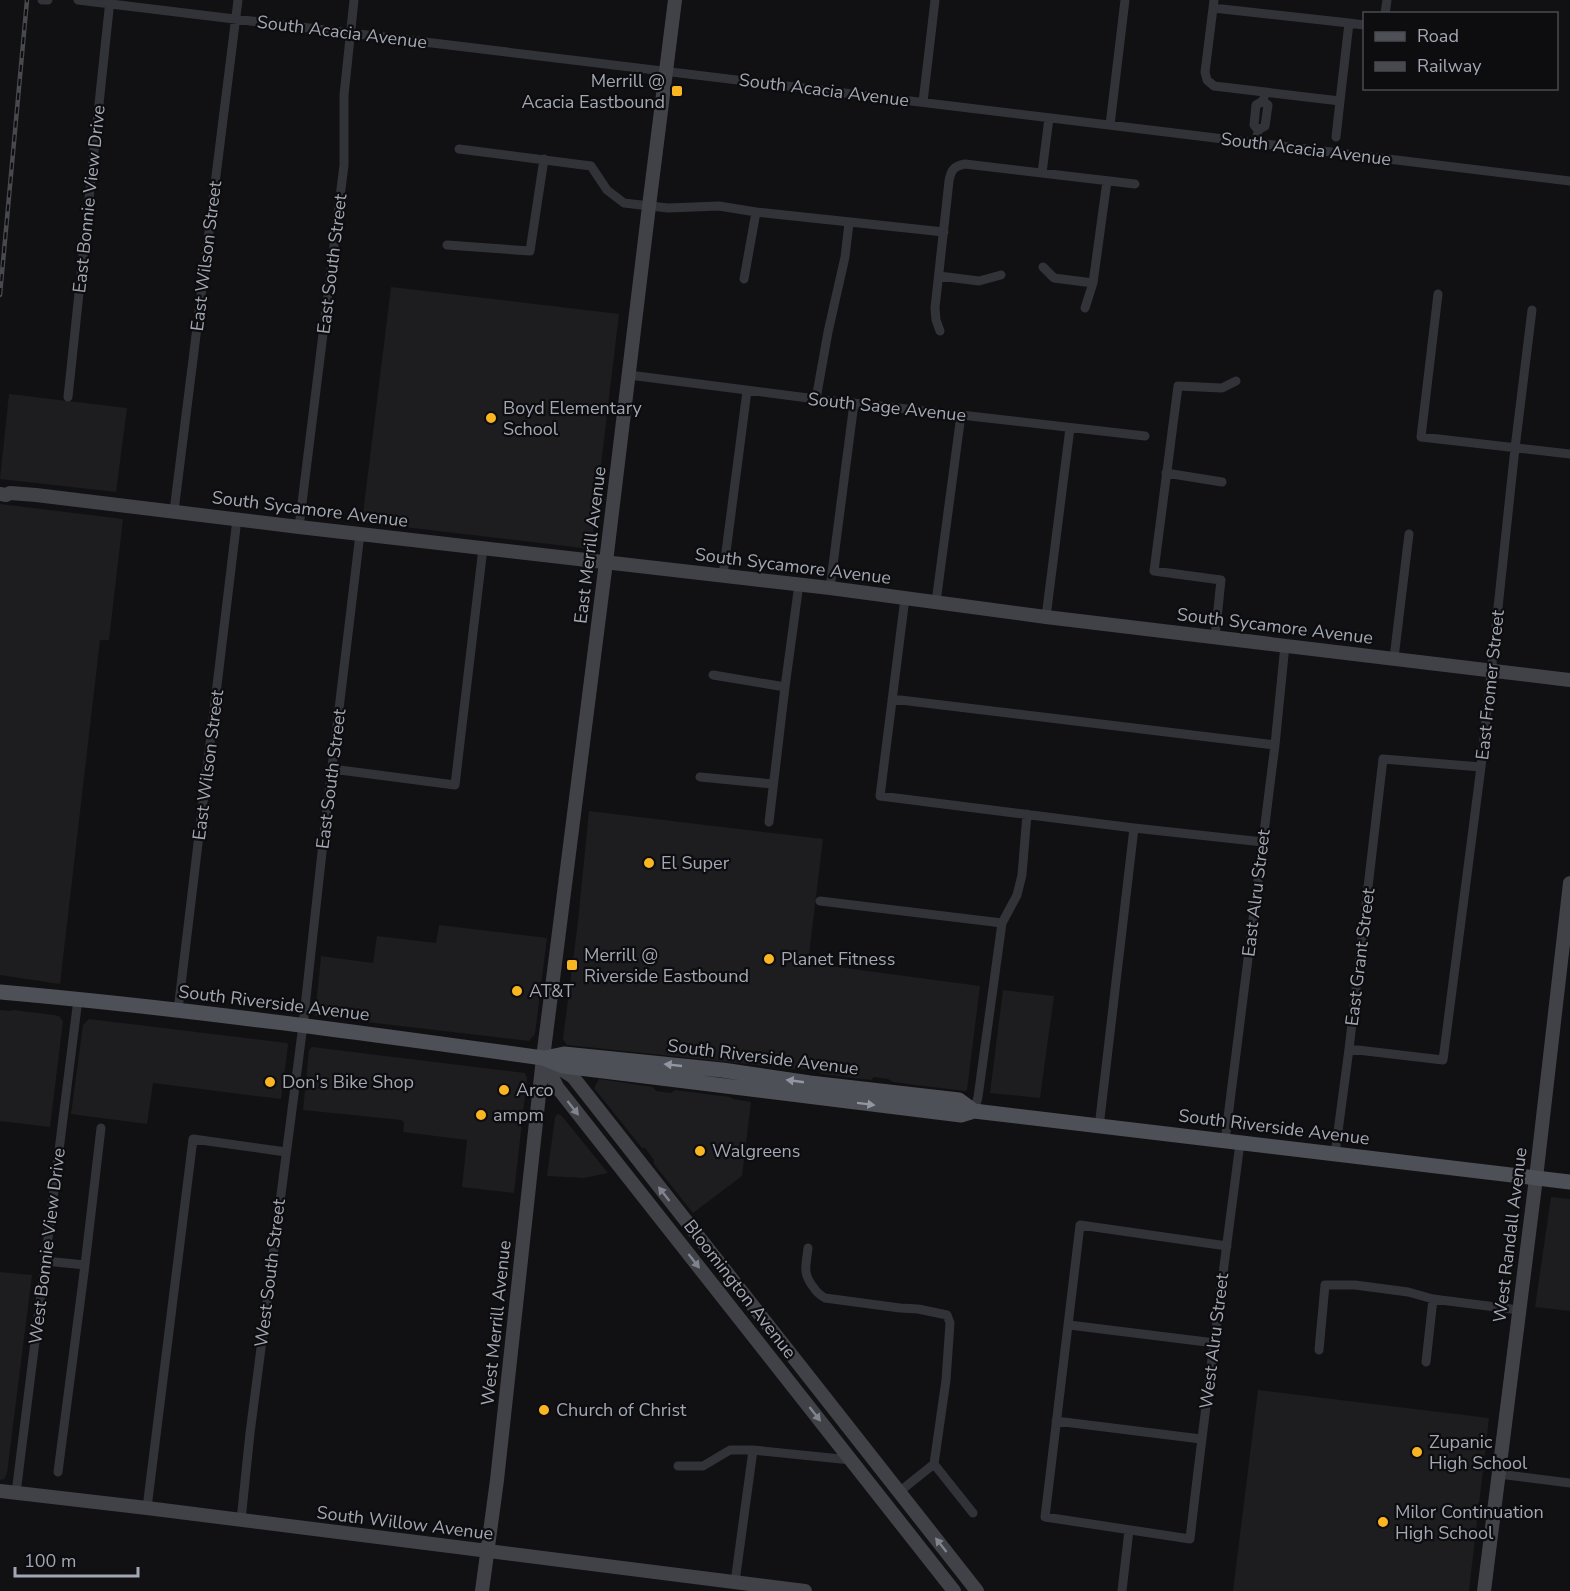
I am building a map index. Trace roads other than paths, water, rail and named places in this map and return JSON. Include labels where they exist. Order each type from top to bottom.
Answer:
[{"type":"main road","name":"South Riverside Avenue","points":[[0,992],[303,1025],[543,1058],[563,1066],[961,1115],[974,1111],[1570,1182]]},
{"type":"main road","name":"South Riverside Avenue","points":[[543,1058],[564,1054],[722,1070],[810,1083],[959,1100],[974,1111]]},
{"type":"street","points":[[42,0],[48,0]]},
{"type":"street","name":"South Acacia Avenue","points":[[78,0],[110,2],[1570,181]]},
{"type":"street","name":"East Wilson Street","points":[[174,511],[238,0]]},
{"type":"street","name":"East South Street","points":[[299,527],[344,165],[344,95],[354,0]]},
{"type":"street","name":"East Merrill Avenue","points":[[543,1058],[675,0]]},
{"type":"street","points":[[923,102],[935,0]]},
{"type":"street","points":[[1110,125],[1125,0]]},
{"type":"street","name":"East Bonnie View Drive","points":[[68,397],[110,2]]},
{"type":"street","points":[[1340,101],[1264,96],[1214,86],[1207,80],[1205,72],[1213,4],[1363,25]]},
{"type":"street","points":[[1336,137],[1349,23]]},
{"type":"street","points":[[1256,143],[1258,130],[1254,125],[1256,105],[1264,96]]},
{"type":"street","points":[[1258,130],[1265,126],[1268,105],[1264,96]]},
{"type":"street","points":[[1255,115],[1266,116]]},
{"type":"street","points":[[1042,173],[1049,118]]},
{"type":"street","points":[[459,149],[591,166],[607,190],[624,203],[668,208],[719,206],[944,232]]},
{"type":"street","points":[[447,245],[530,251],[544,159]]},
{"type":"street","points":[[940,331],[935,308],[951,171],[957,166],[965,164],[1135,184]]},
{"type":"street","points":[[1085,308],[1093,284],[1107,181]]},
{"type":"street","points":[[744,279],[756,212]]},
{"type":"street","points":[[816,399],[845,257],[849,222]]},
{"type":"street","points":[[1043,267],[1054,278],[1093,284]]},
{"type":"street","points":[[939,276],[979,280],[1001,275]]},
{"type":"street","points":[[1438,294],[1421,437],[1570,454]]},
{"type":"street","name":"East Fromer Street","points":[[1349,1049],[1443,1060],[1481,767],[1532,310]]},
{"type":"street","name":"South Sage Avenue","points":[[629,375],[747,391],[1144,436]]},
{"type":"street","points":[[1215,637],[1221,580],[1154,571],[1178,386],[1222,388],[1236,381]]},
{"type":"street","points":[[723,575],[747,391]]},
{"type":"street","points":[[830,588],[854,403]]},
{"type":"street","points":[[936,602],[961,415]]},
{"type":"street","points":[[1046,617],[1070,428]]},
{"type":"street","points":[[1166,473],[1222,482]]},
{"type":"street","name":"South Sycamore Avenue","points":[[3,492],[799,584],[1046,617],[1570,680]]},
{"type":"street","name":"East Wilson Street","points":[[178,1010],[237,519]]},
{"type":"street","name":"East South Street","points":[[303,1025],[360,534]]},
{"type":"street","points":[[1394,658],[1409,534]]},
{"type":"street","points":[[332,769],[455,784],[483,548]]},
{"type":"street","points":[[769,822],[799,584]]},
{"type":"street","points":[[905,598],[880,796],[1263,842]]},
{"type":"street","name":"East Alru Street","points":[[1232,1142],[1285,645]]},
{"type":"street","points":[[713,675],[785,687]]},
{"type":"street","points":[[892,699],[1275,745]]},
{"type":"street","name":"East Grant Street","points":[[1335,1154],[1383,759],[1481,767]]},
{"type":"street","points":[[700,777],[773,784]]},
{"type":"street","points":[[974,1111],[978,1097],[1002,923],[1017,895],[1022,875],[1027,814]]},
{"type":"street","points":[[1099,1127],[1134,828]]},
{"type":"street","name":"West Randall Avenue","points":[[1484,1591],[1565,968],[1570,883]]},
{"type":"street","points":[[820,901],[1002,923]]},
{"type":"street","name":"West Bonnie View Drive","points":[[16,1493],[78,999]]},
{"type":"street","name":"West South Street","points":[[241,1520],[251,1422],[303,1025]]},
{"type":"street","name":"Bloomington Avenue","points":[[543,1058],[573,1077],[977,1591]]},
{"type":"street","name":"Bloomington Avenue","points":[[543,1058],[556,1087],[954,1591]]},
{"type":"street","name":"West Merrill Avenue","points":[[483,1591],[543,1058]]},
{"type":"street","points":[[591,1101],[588,1080],[594,1070]]},
{"type":"street","points":[[58,1472],[86,1266],[101,1128]]},
{"type":"street","points":[[147,1508],[193,1139],[286,1152]]},
{"type":"street","name":"West Alru Street","points":[[1129,1530],[1190,1539],[1227,1246],[1232,1142]]},
{"type":"street","points":[[1122,1591],[1129,1530],[1045,1517],[1080,1225],[1227,1246]]},
{"type":"street","points":[[808,1248],[805,1274],[807,1280],[819,1295],[825,1298],[918,1309],[948,1315],[950,1323],[946,1369],[934,1464],[899,1492]]},
{"type":"street","points":[[45,1262],[86,1266]]},
{"type":"street","points":[[1319,1350],[1325,1285],[1355,1285],[1408,1292],[1433,1299],[1519,1310]]},
{"type":"street","points":[[1426,1362],[1433,1299]]},
{"type":"street","points":[[1069,1325],[1215,1343]]},
{"type":"street","points":[[1056,1421],[1201,1439]]},
{"type":"street","points":[[678,1466],[703,1466],[730,1450],[753,1450],[852,1460]]},
{"type":"street","points":[[735,1582],[753,1450]]},
{"type":"street","points":[[934,1464],[973,1514]]},
{"type":"street","points":[[1499,1474],[1570,1483]]},
{"type":"street","name":"South Willow Avenue","points":[[0,1491],[805,1591]]},
{"type":"railway","points":[[0,295],[27,0]]},
{"type":"place","name":"Merrill @ Acacia Eastbound","points":[[677,91]]},
{"type":"place","name":"Boyd Elementary School","points":[[491,418]]},
{"type":"place","name":"El Super","points":[[649,863]]},
{"type":"place","name":"Planet Fitness","points":[[769,959]]},
{"type":"place","name":"Merrill @ Riverside Eastbound","points":[[572,965]]},
{"type":"place","name":"AT&T","points":[[517,991]]},
{"type":"place","name":"Don's Bike Shop","points":[[270,1082]]},
{"type":"place","name":"Arco","points":[[504,1090]]},
{"type":"place","name":"ampm","points":[[481,1115]]},
{"type":"place","name":"Walgreens","points":[[700,1151]]},
{"type":"place","name":"Church of Christ","points":[[544,1410]]},
{"type":"place","name":"Zupanic High School","points":[[1417,1452]]},
{"type":"place","name":"Milor Continuation High School","points":[[1383,1522]]}]
